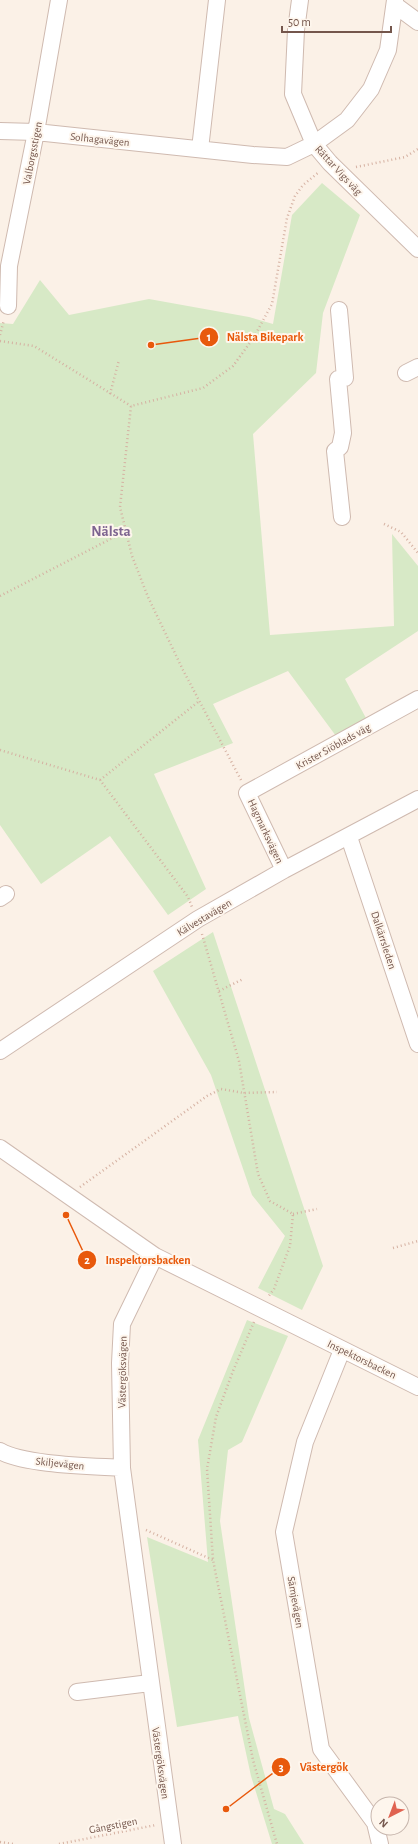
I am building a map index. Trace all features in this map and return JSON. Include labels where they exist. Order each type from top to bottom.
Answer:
[{"type":"street","name":"Valborgsstigen","points":[[8,306],[9,266],[36,132],[59,0]]},
{"type":"street","points":[[200,149],[217,0]]},
{"type":"street","name":"Rättar Vigs väg","points":[[300,0],[296,30],[293,94],[314,144],[330,163],[418,249]]},
{"type":"street","name":"Solhagavägen","points":[[0,131],[36,132],[288,157],[314,144],[347,120],[371,90],[388,50],[395,2]]},
{"type":"street","points":[[395,2],[418,22]]},
{"type":"street","points":[[339,310],[343,433],[340,447],[335,451],[342,517]]},
{"type":"street","name":"Krister Siöblads väg","points":[[247,792],[418,699]]},
{"type":"street","name":"Hagmarksvägen","points":[[247,792],[284,870]]},
{"type":"street","name":"Kälvestavägen","points":[[0,1051],[198,919],[284,870],[349,837],[418,799]]},
{"type":"street","name":"Dalkärrsleden","points":[[349,837],[418,1044]]},
{"type":"street","points":[[0,1148],[155,1256]]},
{"type":"street","name":"Inspektorsbacken","points":[[155,1256],[418,1387]]},
{"type":"street","name":"Västergöksvägen","points":[[155,1256],[122,1324],[120,1363],[122,1468],[173,1844]]},
{"type":"street","name":"Sämjevägen","points":[[342,1350],[305,1442],[284,1532],[321,1749],[375,1823],[380,1844]]},
{"type":"street","name":"Skiljevägen","points":[[0,1451],[9,1456],[47,1462],[122,1468]]},
{"type":"street","points":[[77,1692],[150,1683]]},
{"type":"path","points":[[0,341],[34,346],[131,406],[203,388],[233,366],[254,337],[272,304],[287,218],[296,196],[303,185],[330,163],[359,167],[405,158],[418,149]]},
{"type":"path","points":[[110,394],[119,360]]},
{"type":"path","points":[[131,406],[120,507],[132,556],[148,597],[198,702],[229,755],[247,792]]},
{"type":"path","points":[[384,524],[401,532],[418,553]]},
{"type":"path","points":[[0,596],[126,531]]},
{"type":"path","points":[[100,780],[198,702]]},
{"type":"path","points":[[0,750],[100,780],[188,897],[198,919],[239,1061],[258,1174],[270,1201],[293,1214],[317,1209]]},
{"type":"path","points":[[219,991],[243,979]]},
{"type":"path","points":[[68,1196],[207,1096],[221,1089],[244,1093],[277,1092]]},
{"type":"path","points":[[277,1844],[254,1760],[213,1560],[207,1469],[216,1417],[233,1371],[260,1309],[274,1289],[290,1246],[293,1214]]},
{"type":"path","points":[[393,1248],[418,1241]]},
{"type":"path","points":[[129,1523],[213,1560]]},
{"type":"path","name":"Gångstigen","points":[[59,1844],[170,1822]]},
{"type":"path","points":[[0,1842],[13,1844]]},
{"type":"green space","points":[[322,183],[360,215],[323,313],[316,373],[253,434],[270,635],[394,626],[392,534],[418,566],[418,631],[345,679],[367,720],[336,736],[288,671],[213,704],[233,743],[154,774],[206,889],[168,915],[110,836],[41,884],[0,825],[0,323],[13,324],[40,280],[69,315],[149,299],[249,317],[273,324],[292,215]]},
{"type":"green space","points":[[213,932],[323,1266],[302,1310],[258,1288],[285,1236],[252,1195],[211,1075],[153,971]]},
{"type":"green space","points":[[247,1320],[288,1336],[242,1442],[228,1450],[220,1521],[249,1718],[274,1809],[285,1814],[304,1844],[272,1844],[251,1776],[238,1716],[177,1727],[147,1537],[208,1562],[198,1440]]},
{"type":"place","name":"Nälsta Bikepark","points":[[151,345]]},
{"type":"place","name":"Inspektorsbacken","points":[[66,1215]]},
{"type":"place","name":"Västergök","points":[[226,1809]]},
{"type":"district","name":"Nälsta","points":[[111,531]]}]
